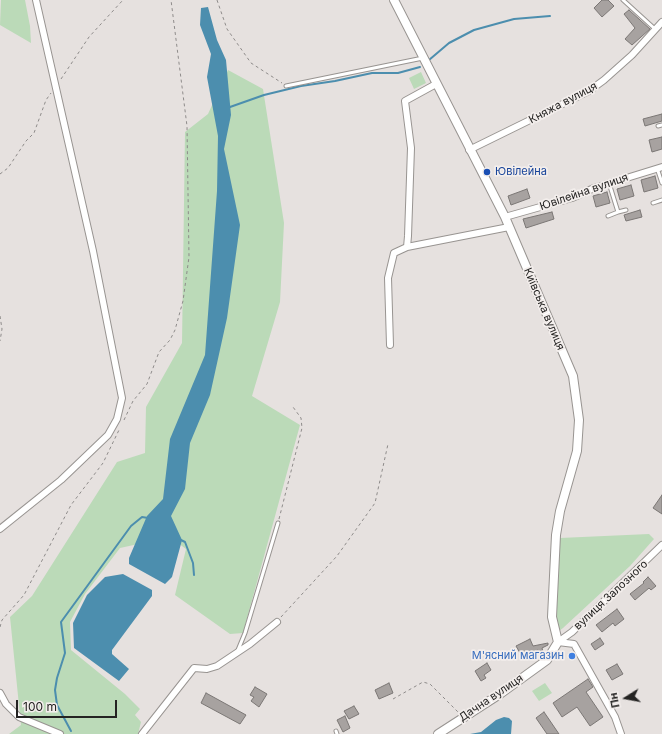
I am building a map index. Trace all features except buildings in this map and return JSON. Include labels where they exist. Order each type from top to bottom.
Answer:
[{"type":"street","points":[[0,529],[61,480],[108,435],[116,419],[122,398],[93,251],[57,86],[36,0]]},
{"type":"street","name":"Київська вулиця","points":[[394,0],[469,150],[505,217],[573,376],[579,420],[577,451],[560,510],[556,535],[552,617],[558,642]]},
{"type":"street","name":"Княжа вулиця","points":[[469,150],[589,91],[632,55],[662,22]]},
{"type":"street","points":[[407,247],[411,148],[405,101],[436,84]]},
{"type":"street","name":"Ювілейна вулиця","points":[[505,217],[572,198],[609,183],[660,168]]},
{"type":"street","points":[[390,345],[388,278],[394,253],[407,247],[509,227]]},
{"type":"street","name":"вулиця Залозного","points":[[558,642],[572,632],[662,545]]},
{"type":"street","points":[[142,734],[194,668],[207,669],[216,666],[236,654],[277,622]]},
{"type":"street","points":[[558,642],[574,644],[615,717],[621,734]]},
{"type":"street","name":"Дачна вулиця","points":[[438,734],[500,694],[547,660],[558,642]]},
{"type":"street","points":[[0,693],[6,704],[19,717],[60,734]]},
{"type":"lane","points":[[623,0],[655,29]]},
{"type":"lane","points":[[286,86],[423,58]]},
{"type":"lane","points":[[660,168],[662,183]]},
{"type":"lane","points":[[609,183],[618,212]]},
{"type":"lane","points":[[653,203],[662,200]]},
{"type":"lane","points":[[608,216],[626,210]]},
{"type":"lane","points":[[236,654],[245,633],[278,524]]},
{"type":"path","points":[[0,174],[8,168],[26,141],[34,133],[46,100],[57,86],[89,36],[123,0]]},
{"type":"path","points":[[122,423],[133,401],[147,384],[159,352],[170,340],[175,330],[183,301],[189,257],[187,126],[171,0]]},
{"type":"path","points":[[217,0],[226,29],[251,63],[286,86]]},
{"type":"path","points":[[0,316],[2,329],[0,341]]},
{"type":"path","points":[[278,524],[302,428],[301,418],[293,407]]},
{"type":"path","points":[[0,627],[2,620],[24,595],[71,505],[103,463],[120,428]]},
{"type":"path","points":[[277,622],[336,556],[375,503],[388,444]]},
{"type":"path","points":[[393,699],[423,682],[430,684],[463,717]]},
{"type":"green space","points":[[1,0],[25,0],[30,26],[31,43],[0,25]]},
{"type":"green space","points":[[228,70],[263,89],[284,223],[280,302],[252,396],[300,425],[243,633],[230,634],[175,595],[186,549],[170,537],[120,548],[85,594],[70,622],[71,650],[125,694],[140,709],[135,715],[141,722],[138,734],[9,734],[21,725],[10,617],[32,596],[117,462],[145,453],[146,407],[182,343],[185,132],[208,114]]},
{"type":"green space","points":[[421,72],[426,83],[414,89],[409,78]]},
{"type":"green space","points":[[649,534],[654,539],[630,566],[559,631],[556,628],[560,538]]},
{"type":"green space","points":[[545,683],[552,693],[539,701],[532,691]]},
{"type":"water","points":[[208,7],[217,40],[226,60],[231,115],[224,149],[240,225],[227,318],[210,395],[190,443],[185,489],[171,516],[182,540],[172,577],[165,584],[129,564],[129,558],[147,516],[163,499],[170,439],[205,355],[217,191],[218,136],[207,77],[211,54],[200,25],[201,8]]},
{"type":"water","points":[[123,574],[152,590],[152,596],[112,650],[112,654],[129,669],[119,681],[74,648],[73,623],[87,595],[105,577]]},
{"type":"water","points":[[504,717],[509,718],[512,721],[511,734],[470,734],[481,732],[496,720]]},
{"type":"waterway","points":[[429,60],[449,43],[474,30],[514,19],[550,16]]},
{"type":"waterway","points":[[230,107],[264,95],[301,86],[335,81],[372,73],[398,73],[420,67]]},
{"type":"waterway","points":[[71,731],[57,705],[55,690],[57,678],[65,653],[61,622],[131,526],[142,517],[148,518]]},
{"type":"waterway","points":[[181,540],[185,542],[193,563],[194,575]]},
{"type":"place","name":"Ювілейна","points":[[487,172]]},
{"type":"place","name":"М'ясний магазин","points":[[572,656]]}]
